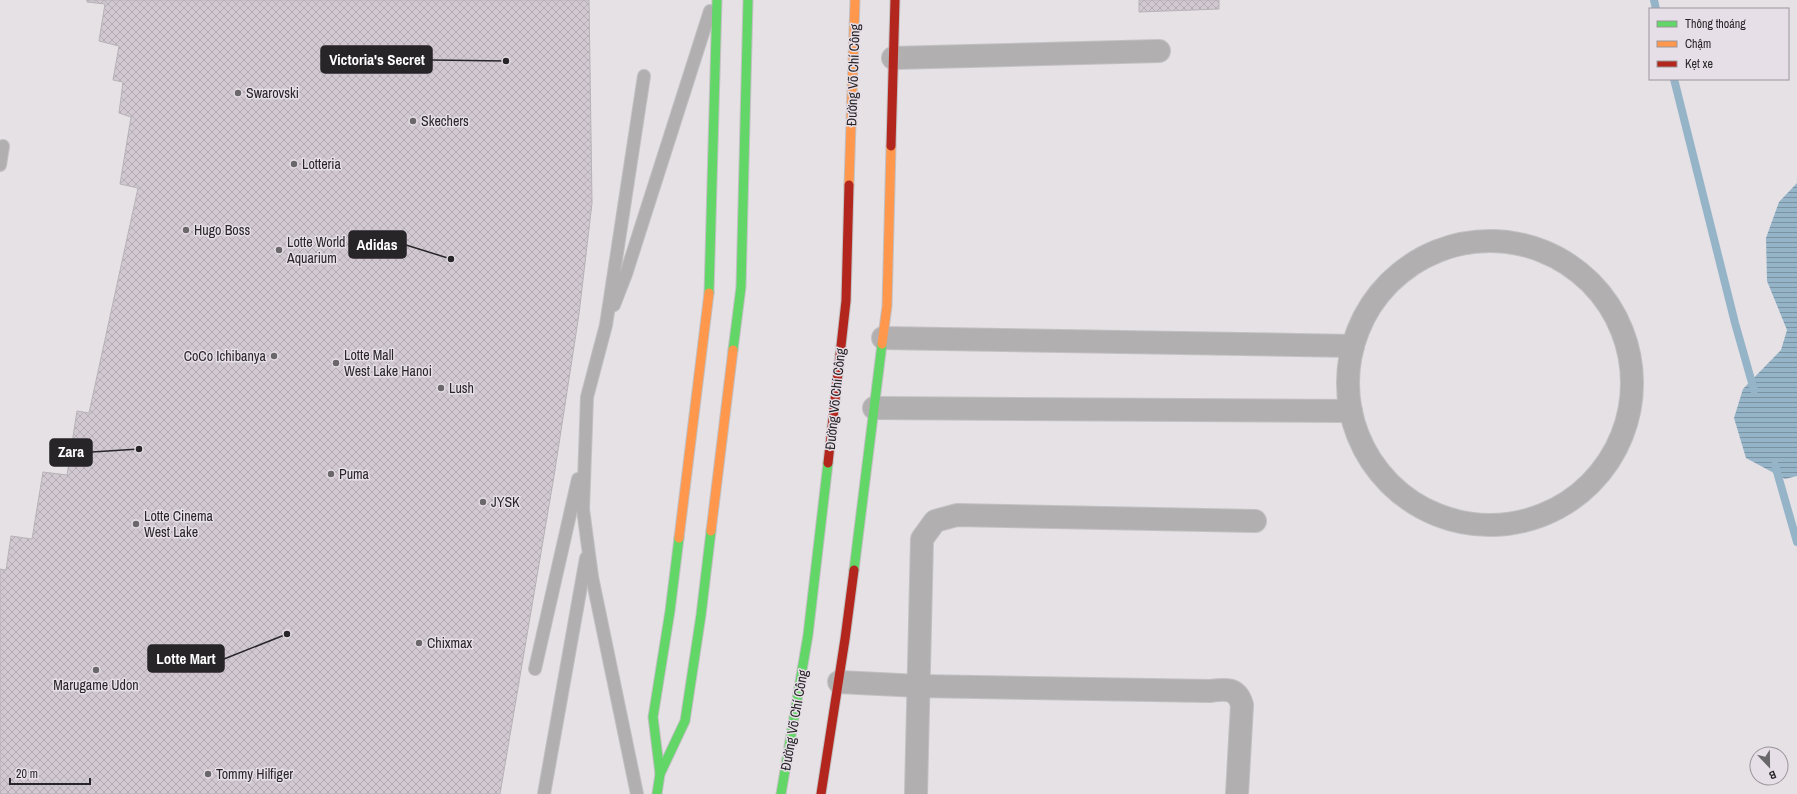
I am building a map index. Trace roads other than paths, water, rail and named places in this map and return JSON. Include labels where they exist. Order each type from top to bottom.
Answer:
[{"type":"main road","points":[[657,794],[660,774],[653,717],[670,611],[710,283],[715,0]]},
{"type":"main road","points":[[660,774],[685,721],[701,615],[741,287],[748,0]]},
{"type":"main road","name":"Đường Võ Chí Công","points":[[781,794],[808,635],[846,301],[855,0]]},
{"type":"main road","points":[[822,794],[839,682],[887,306],[895,0]]},
{"type":"street","points":[[893,58],[1159,51]]},
{"type":"street","points":[[1494,241],[1538,249],[1578,271],[1609,303],[1628,345],[1633,393],[1621,440],[1594,481],[1555,511],[1508,525],[1459,523],[1414,504],[1377,472],[1354,429],[1351,411],[1347,381],[1354,337],[1376,297],[1409,266],[1449,246],[1494,241]]},
{"type":"street","points":[[883,338],[1353,346]]},
{"type":"street","points":[[874,408],[1351,411]]},
{"type":"street","points":[[916,794],[922,539],[935,521],[957,515],[1255,521]]},
{"type":"street","points":[[839,682],[919,686],[1210,691],[1226,689],[1234,692],[1240,698],[1242,705],[1241,754],[1237,794]]},
{"type":"lane","points":[[606,325],[626,274],[715,0]]},
{"type":"lane","points":[[637,794],[592,577],[583,509],[587,397],[606,325],[644,76]]},
{"type":"lane","points":[[0,165],[3,146]]},
{"type":"lane","points":[[535,670],[584,454]]},
{"type":"lane","points":[[544,794],[588,547]]},
{"type":"water","points":[[1797,183],[1797,476],[1785,479],[1746,458],[1734,418],[1743,389],[1781,350],[1787,330],[1767,281],[1766,238],[1779,202]]},
{"type":"waterway","points":[[1654,0],[1656,8]]},
{"type":"waterway","points":[[1674,80],[1735,323],[1754,390]]},
{"type":"waterway","points":[[1775,465],[1797,542]]},
{"type":"place","name":"Victoria's Secret","points":[[506,61]]},
{"type":"place","name":"Swarovski","points":[[238,93]]},
{"type":"place","name":"Skechers","points":[[413,121]]},
{"type":"place","name":"Lotteria","points":[[294,164]]},
{"type":"place","name":"Hugo Boss","points":[[186,230]]},
{"type":"place","name":"Lotte World Aquarium","points":[[279,250]]},
{"type":"place","name":"Adidas","points":[[451,259]]},
{"type":"place","name":"CoCo Ichibanya","points":[[274,356]]},
{"type":"place","name":"Lotte Mall West Lake Hanoi","points":[[336,363]]},
{"type":"place","name":"Lush","points":[[441,388]]},
{"type":"place","name":"Zara","points":[[139,449]]},
{"type":"place","name":"Puma","points":[[331,474]]},
{"type":"place","name":"JYSK","points":[[483,502]]},
{"type":"place","name":"Lotte Cinema West Lake","points":[[136,524]]},
{"type":"place","name":"Lotte Mart","points":[[287,634]]},
{"type":"place","name":"Chixmax","points":[[419,643]]},
{"type":"place","name":"Marugame Udon","points":[[96,670]]},
{"type":"place","name":"Tommy Hilfiger","points":[[208,774]]}]
